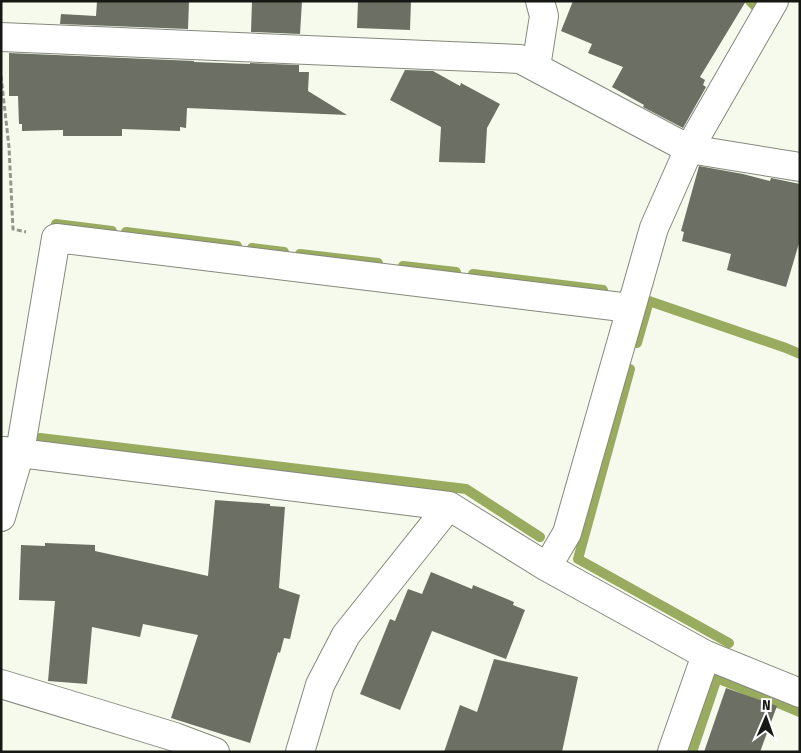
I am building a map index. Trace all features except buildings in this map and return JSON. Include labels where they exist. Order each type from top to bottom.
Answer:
[{"type":"street","points":[[536,67],[544,16],[540,1]]},
{"type":"street","points":[[547,567],[567,533],[654,228],[689,149],[774,1]]},
{"type":"street","points":[[1,37],[520,59],[689,149],[800,167]]},
{"type":"street","points":[[1,517],[11,451],[56,238],[630,308]]},
{"type":"street","points":[[11,451],[449,506],[547,567],[706,656],[800,693]]},
{"type":"street","points":[[300,752],[320,685],[346,636],[449,506]]},
{"type":"street","points":[[672,752],[706,656]]},
{"type":"street","points":[[1,684],[175,737],[215,752]]},
{"type":"path","points":[[1,76],[9,147],[13,229],[56,238]]},
{"type":"waterway","points":[[750,1],[755,6]]},
{"type":"waterway","points":[[56,224],[112,231]]},
{"type":"waterway","points":[[126,232],[237,246]]},
{"type":"waterway","points":[[252,248],[284,252]]},
{"type":"waterway","points":[[300,254],[378,263]]},
{"type":"waterway","points":[[403,266],[456,272]]},
{"type":"waterway","points":[[473,274],[603,290]]},
{"type":"waterway","points":[[637,343],[649,301],[800,354]]},
{"type":"waterway","points":[[630,369],[578,559],[729,643]]},
{"type":"waterway","points":[[40,438],[466,489],[540,537]]},
{"type":"waterway","points":[[692,752],[717,678],[800,712]]}]
